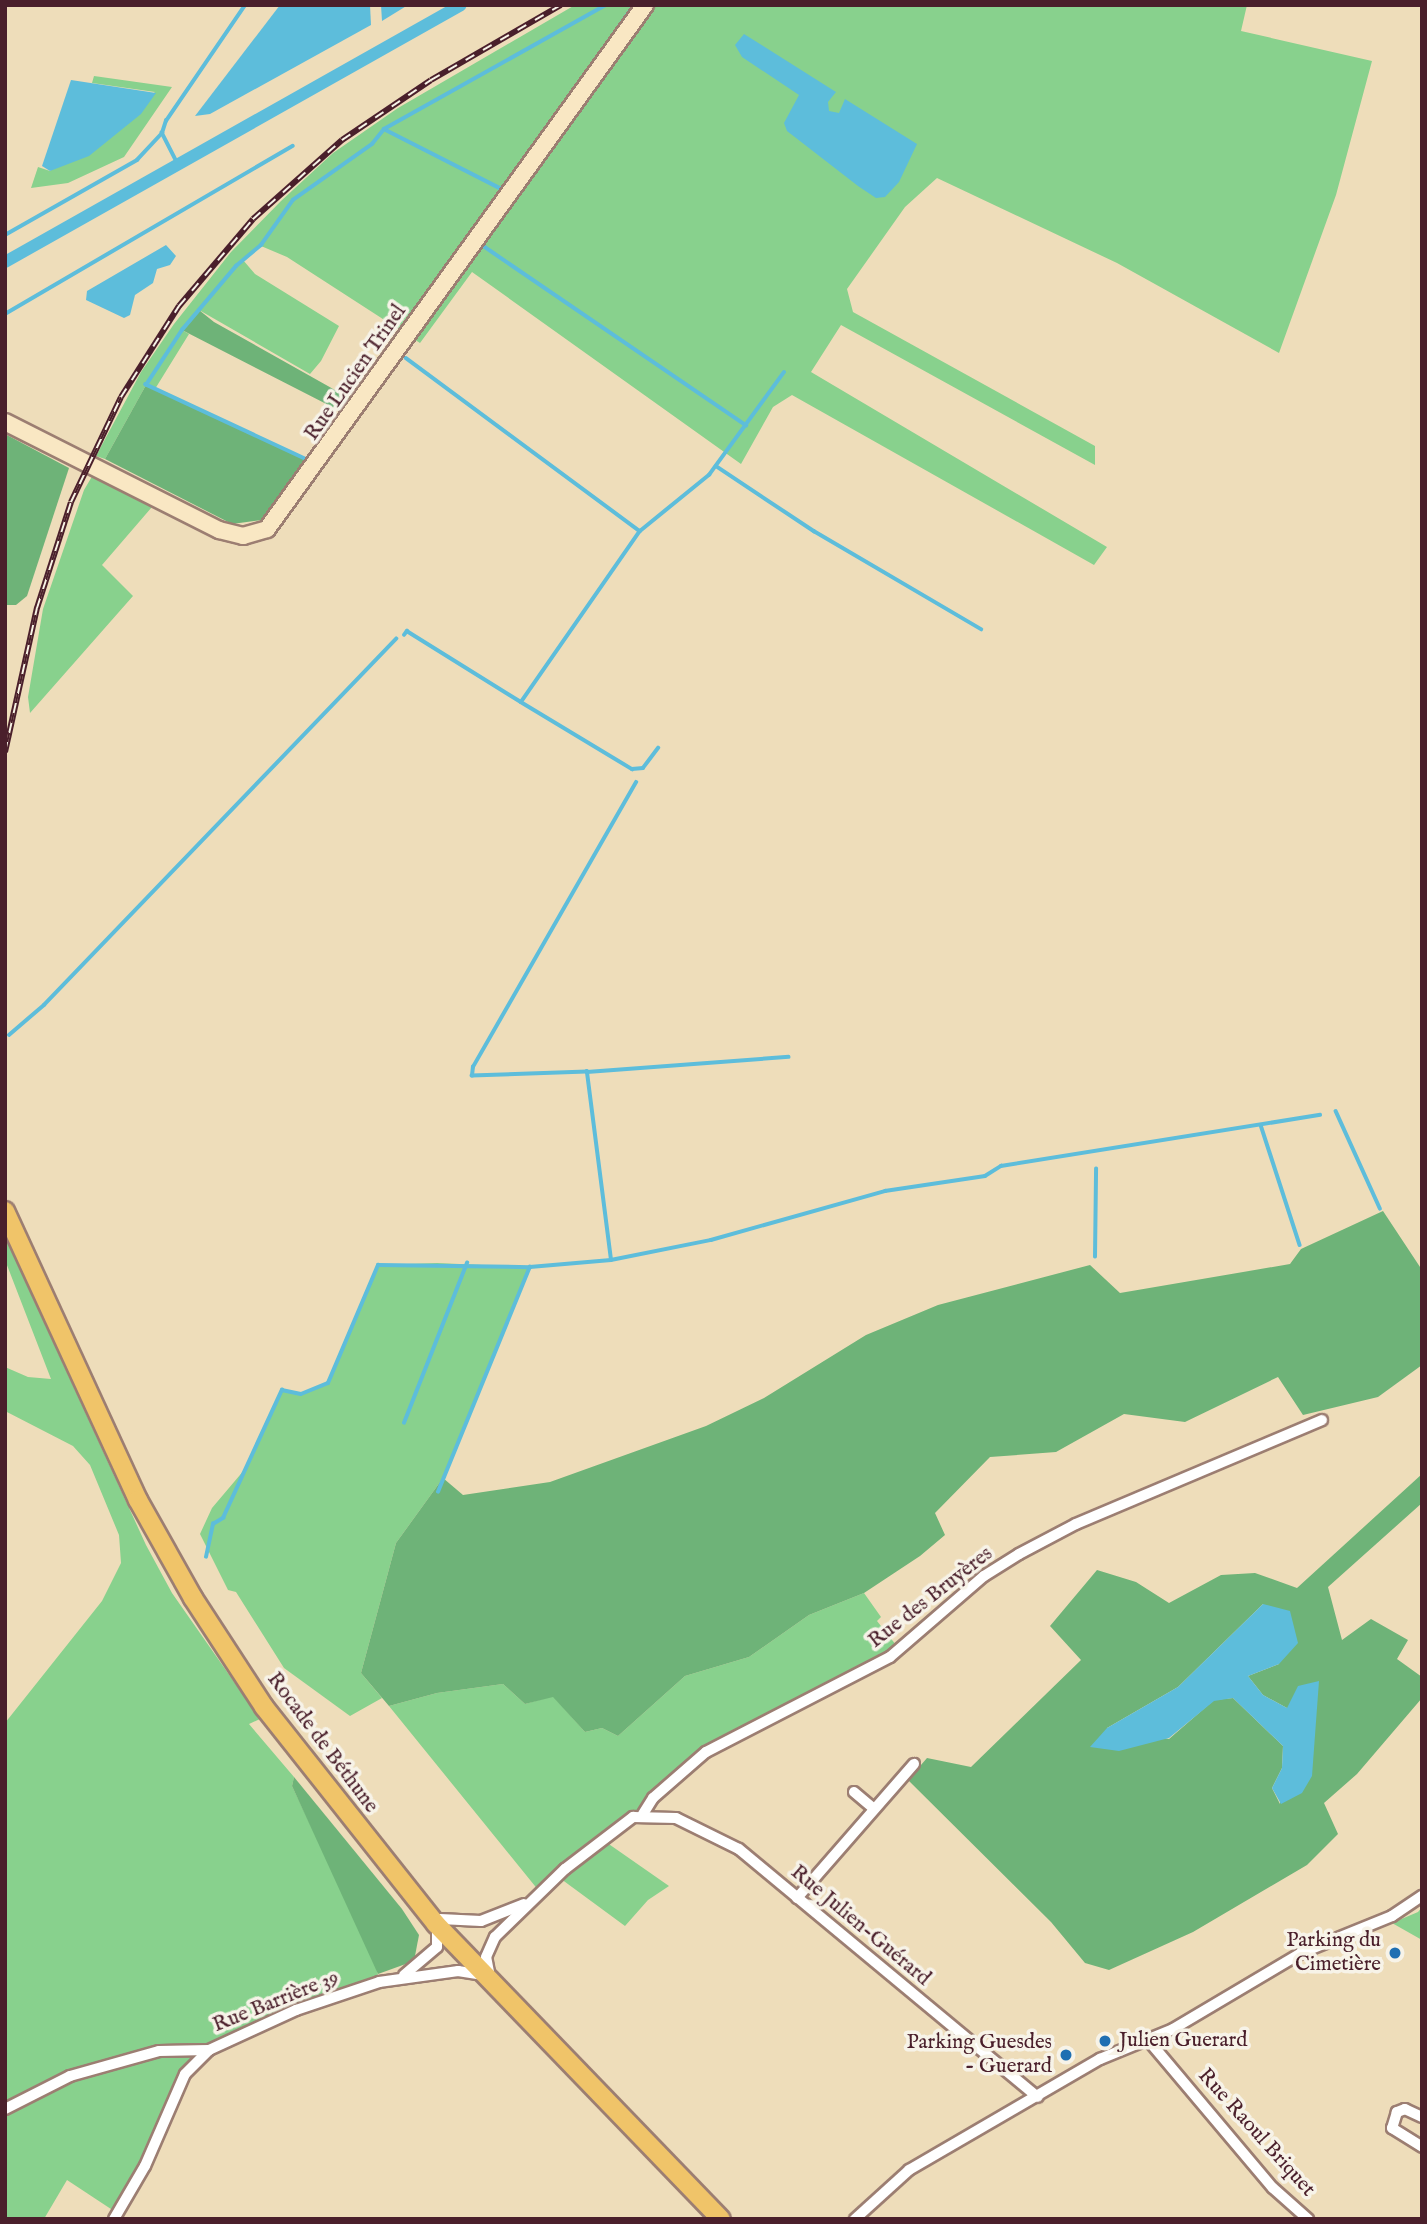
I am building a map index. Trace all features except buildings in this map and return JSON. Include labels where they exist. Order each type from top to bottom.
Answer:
[{"type":"main road","name":"Rocade de Béthune","points":[[5,1211],[121,1467],[199,1607],[300,1757],[435,1918],[485,1973],[721,2219]]},
{"type":"street","name":"Rue Lucien Trinel","points":[[5,422],[219,530],[243,536],[267,529],[645,5]]},
{"type":"street","name":"Rue des Bruyères","points":[[485,1973],[486,1957],[495,1937],[527,1903],[622,1824],[643,1814],[653,1798],[706,1752],[890,1657],[984,1576],[1019,1554],[1076,1524],[1322,1420]]},
{"type":"street","points":[[797,1898],[914,1764]]},
{"type":"street","points":[[854,1792],[874,1809]]},
{"type":"street","name":"Rue Julien-Guérard","points":[[643,1814],[676,1818],[705,1829],[739,1849],[1038,2096]]},
{"type":"street","points":[[855,2219],[909,2170],[1100,2060],[1149,2041],[1301,1953],[1392,1916],[1422,1896]]},
{"type":"street","name":"Rue des Bruyères","points":[[435,1918],[481,1921],[527,1903]]},
{"type":"street","name":"Rue Barrière 39","points":[[402,1976],[437,1947],[435,1918]]},
{"type":"street","name":"Rue Barrière 39","points":[[5,2109],[71,2076],[139,2056],[209,2050],[308,2006],[402,1976],[458,1971],[485,1973]]},
{"type":"street","name":"Rue Raoul Briquet","points":[[1149,2041],[1273,2188],[1308,2219]]},
{"type":"street","points":[[114,2219],[145,2166],[178,2087],[209,2050]]},
{"type":"street","points":[[1422,2117],[1405,2109],[1397,2112],[1392,2128],[1422,2147]]},
{"type":"green space","points":[[575,5],[1247,5],[1241,31],[1372,61],[1336,195],[1279,353],[1117,263],[937,178],[905,207],[847,289],[853,312],[1095,446],[1095,465],[841,325],[811,372],[1107,547],[1094,565],[792,395],[773,407],[741,464],[472,272],[420,343],[287,257],[261,246],[243,260],[255,274],[339,326],[321,361],[310,374],[199,310],[182,330],[189,334],[155,389],[146,385],[105,459],[96,456],[141,372],[174,324],[231,252],[281,201],[333,153],[398,108]]},
{"type":"green space","points":[[94,76],[172,87],[124,157],[68,183],[31,188],[38,167],[50,171],[155,92],[92,83]]},
{"type":"green space","points":[[199,310],[214,322],[351,399],[342,412],[182,330]]},
{"type":"green space","points":[[146,385],[307,460],[262,520],[232,524],[105,459]]},
{"type":"green space","points":[[5,434],[69,468],[27,596],[16,605],[5,605]]},
{"type":"green space","points":[[97,468],[158,500],[102,565],[133,596],[30,713],[28,697],[43,609],[84,490]]},
{"type":"green space","points":[[1383,1211],[1422,1270],[1422,1365],[1378,1397],[1303,1415],[1278,1377],[1185,1422],[1124,1414],[1056,1452],[990,1457],[935,1513],[945,1535],[920,1556],[864,1593],[809,1615],[749,1657],[685,1676],[618,1736],[602,1728],[585,1732],[553,1697],[525,1704],[503,1684],[437,1693],[389,1706],[361,1673],[396,1543],[443,1478],[463,1495],[550,1482],[706,1426],[764,1398],[866,1335],[938,1305],[1090,1265],[1120,1293],[1290,1264],[1301,1249]]},
{"type":"green space","points":[[5,1237],[146,1545],[172,1593],[260,1719],[249,1724],[294,1777],[292,1786],[376,1963],[379,1982],[273,2021],[192,2065],[117,2213],[67,2180],[44,2219],[5,2219],[5,1723],[102,1601],[121,1563],[119,1535],[90,1465],[73,1446],[5,1411],[5,1367],[28,1377],[51,1379],[5,1260]]},
{"type":"green space","points":[[437,1263],[530,1267],[443,1478],[396,1543],[361,1673],[382,1698],[350,1716],[284,1668],[236,1592],[228,1590],[200,1534],[212,1508],[245,1469],[282,1390],[301,1394],[328,1383],[378,1265]]},
{"type":"green space","points":[[1422,1474],[1422,1503],[1328,1587],[1342,1640],[1371,1619],[1408,1640],[1397,1659],[1422,1677],[1422,1698],[1357,1774],[1324,1803],[1338,1834],[1307,1865],[1193,1932],[1109,1970],[1085,1963],[1051,1922],[908,1780],[927,1758],[971,1767],[1081,1660],[1050,1626],[1097,1570],[1136,1582],[1169,1603],[1221,1575],[1255,1573],[1297,1588]],"holes":[[[1263,1604],[1279,1664],[1248,1676],[1263,1695],[1287,1708],[1280,1804],[1272,1788],[1282,1768],[1283,1746],[1233,1698],[1214,1700],[1169,1739],[1107,1728],[1178,1687]]]},
{"type":"green space","points":[[864,1593],[881,1617],[877,1621],[900,1650],[706,1752],[643,1814],[603,1840],[669,1886],[648,1900],[625,1926],[557,1876],[539,1891],[389,1706],[437,1693],[503,1684],[525,1704],[553,1696],[585,1732],[602,1728],[618,1736],[685,1676],[749,1657],[809,1615]]},
{"type":"green space","points":[[294,1777],[402,1909],[419,1935],[414,1961],[378,1974],[292,1786]]},
{"type":"green space","points":[[1422,1907],[1422,1940],[1392,1923],[1418,1912]]},
{"type":"water","points":[[280,5],[370,5],[371,25],[210,114],[195,116]]},
{"type":"water","points":[[381,5],[408,5],[382,21]]},
{"type":"water","points":[[744,34],[836,92],[828,102],[829,111],[839,113],[845,99],[917,144],[899,182],[885,197],[876,198],[858,186],[787,131],[784,123],[799,95],[742,57],[735,45]]},
{"type":"water","points":[[71,80],[156,93],[141,114],[89,156],[50,171],[42,166]]},
{"type":"water","points":[[166,245],[176,256],[170,265],[157,269],[153,283],[135,295],[130,315],[124,318],[86,300],[87,291]]},
{"type":"water","points":[[1263,1604],[1290,1611],[1298,1643],[1279,1664],[1248,1676],[1263,1695],[1287,1708],[1298,1686],[1319,1681],[1312,1776],[1302,1793],[1281,1804],[1272,1788],[1282,1768],[1283,1746],[1233,1698],[1214,1701],[1169,1738],[1119,1751],[1090,1747],[1107,1728],[1178,1687]]},
{"type":"waterway","points":[[178,165],[162,133],[166,121],[245,5]]},
{"type":"waterway","points":[[5,262],[461,5]]},
{"type":"waterway","points":[[329,430],[307,460],[146,385],[182,330],[236,266],[261,245],[293,200],[372,144],[384,129],[606,5]]},
{"type":"waterway","points":[[601,52],[634,5]]},
{"type":"waterway","points":[[433,285],[574,90]]},
{"type":"waterway","points":[[384,129],[502,189]]},
{"type":"waterway","points":[[5,235],[137,160],[162,133]]},
{"type":"waterway","points":[[5,314],[293,146]]},
{"type":"waterway","points":[[482,245],[746,425]]},
{"type":"waterway","points":[[406,358],[640,531]]},
{"type":"waterway","points":[[404,635],[407,631],[521,702],[640,531],[709,475],[784,372]]},
{"type":"waterway","points":[[716,466],[814,531],[981,629]]},
{"type":"waterway","points":[[9,1035],[44,1005],[396,639]]},
{"type":"waterway","points":[[521,702],[632,769],[643,768],[658,748]]},
{"type":"waterway","points":[[206,1557],[213,1524],[223,1518],[282,1390],[301,1394],[328,1383],[378,1265],[530,1267],[611,1260],[587,1072],[472,1076],[473,1067],[636,782]]},
{"type":"waterway","points":[[587,1072],[788,1057]]},
{"type":"waterway","points":[[1336,1111],[1380,1208]]},
{"type":"waterway","points":[[611,1260],[711,1240],[885,1191],[985,1176],[1001,1166],[1320,1115]]},
{"type":"waterway","points":[[1261,1125],[1300,1245]]},
{"type":"waterway","points":[[1095,1257],[1096,1169]]},
{"type":"waterway","points":[[404,1423],[467,1263]]},
{"type":"waterway","points":[[438,1492],[530,1267]]},
{"type":"railway","points":[[5,752],[37,608],[71,502],[121,397],[179,306],[253,219],[342,140],[431,80],[561,5]]},
{"type":"place","name":"Parking du Cimetière","points":[[1395,1953]]},
{"type":"place","name":"Julien Guerard","points":[[1105,2041]]},
{"type":"place","name":"Parking Guesdes - Guerard","points":[[1066,2055]]}]
